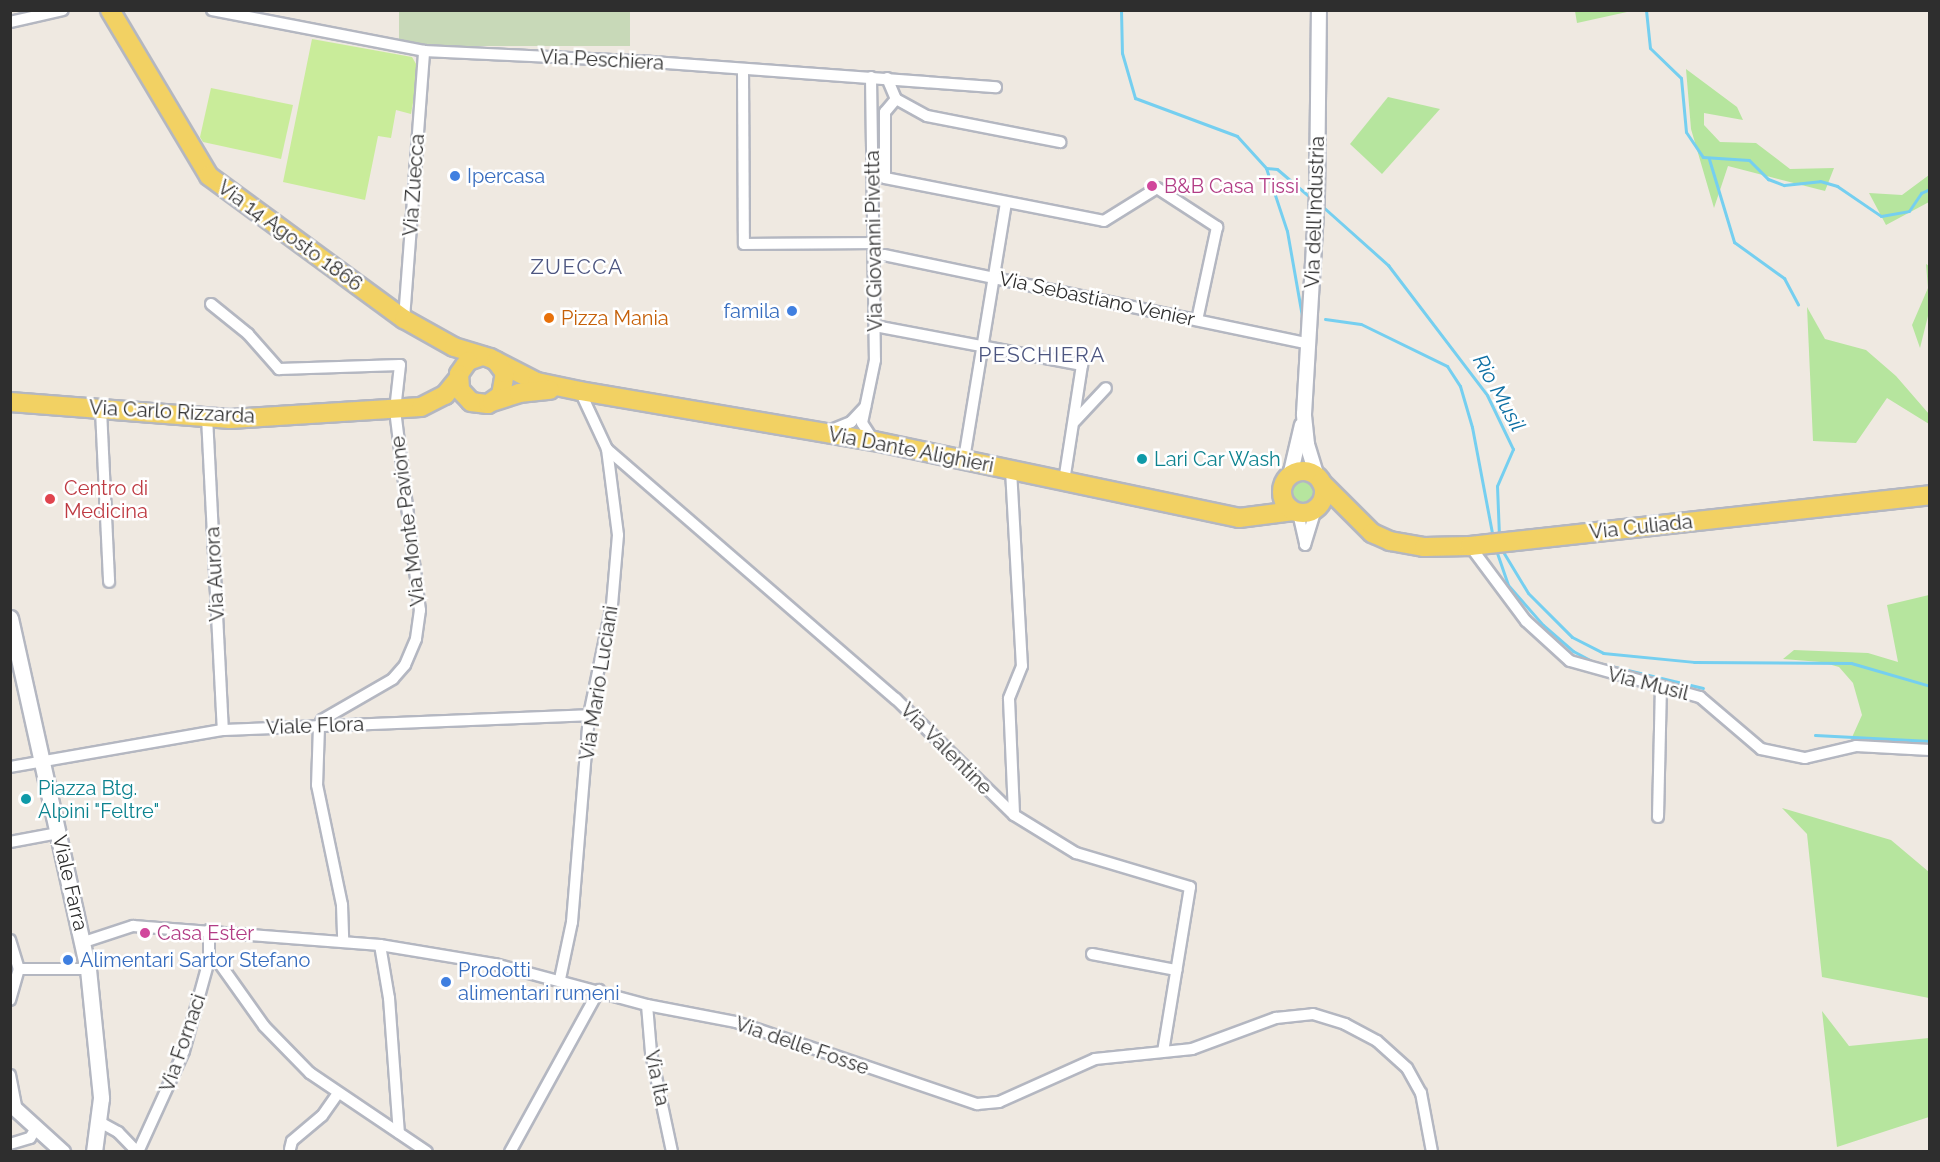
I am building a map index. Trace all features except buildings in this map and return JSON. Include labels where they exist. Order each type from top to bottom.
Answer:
[{"type":"main road","name":"Via 14 Agosto 1866","points":[[110,10],[209,176],[404,319],[442,341],[489,359]]},
{"type":"main road","name":"Via 14 Agosto 1866","points":[[442,341],[453,354],[458,377]]},
{"type":"main road","points":[[489,359],[505,374],[505,388],[479,403],[460,390],[458,377],[468,361],[489,359]]},
{"type":"main road","name":"Via Dante Alighieri","points":[[489,359],[537,382],[580,392],[874,441],[1239,518],[1296,512]]},
{"type":"main road","name":"Via Carlo Rizzarda","points":[[403,409],[437,401],[458,377]]},
{"type":"main road","name":"Via Dante Alighieri","points":[[479,403],[532,391],[580,392]]},
{"type":"main road","name":"Via Carlo Rizzarda","points":[[14,400],[100,410],[207,417],[403,409],[479,403]]},
{"type":"main road","points":[[1239,518],[1268,502],[1286,481],[1307,472],[1319,479],[1324,493],[1318,507],[1296,512],[1284,501],[1286,481]]},
{"type":"main road","name":"Via Culiada","points":[[1319,479],[1342,499],[1358,521]]},
{"type":"main road","name":"Via Culiada","points":[[1318,507],[1341,510],[1378,536],[1403,544],[1476,545],[1929,495]]},
{"type":"main road","name":"Viale Farra","points":[[10,618],[84,942],[101,1098],[94,1152]]},
{"type":"street","points":[[10,22],[63,10]]},
{"type":"street","name":"Via Peschiera","points":[[212,10],[424,51],[887,78],[996,87]]},
{"type":"street","name":"Via dell'Industria","points":[[1319,10],[1317,197],[1304,414],[1307,444],[1319,479]]},
{"type":"street","name":"Via Zuecca","points":[[404,319],[424,51]]},
{"type":"street","points":[[743,70],[744,244],[874,243]]},
{"type":"street","name":"Via Giovanni Pivetta","points":[[863,419],[875,371],[871,77]]},
{"type":"street","points":[[887,78],[899,101],[927,116],[1060,142]]},
{"type":"street","points":[[902,80],[906,86],[899,101],[885,112],[885,178],[1104,221],[1157,188],[1217,227],[1197,321]]},
{"type":"street","points":[[964,459],[1006,203]]},
{"type":"street","name":"Via Sebastiano Venier","points":[[884,255],[1309,344]]},
{"type":"street","points":[[210,304],[248,334],[279,369],[400,364],[403,409]]},
{"type":"street","points":[[875,326],[1084,367],[1064,481]]},
{"type":"street","points":[[1075,421],[1106,388]]},
{"type":"street","name":"Via Mario Luciani","points":[[560,979],[572,922],[589,714],[612,605],[618,536],[607,449],[580,392]]},
{"type":"street","points":[[830,433],[851,422],[867,405]]},
{"type":"street","name":"Via Monte Pavione","points":[[319,726],[322,720],[393,678],[405,665],[416,639],[420,610],[403,409]]},
{"type":"street","points":[[100,410],[110,582]]},
{"type":"street","name":"Via dell'Industria","points":[[1286,481],[1304,414]]},
{"type":"street","name":"Via Aurora","points":[[207,417],[223,730]]},
{"type":"street","points":[[830,433],[849,432],[863,419]]},
{"type":"street","points":[[863,419],[865,431],[874,441]]},
{"type":"street","name":"Via Valentine","points":[[607,449],[896,699],[1014,814],[1076,853],[1190,887],[1163,1051]]},
{"type":"street","points":[[1011,470],[1022,666],[1009,699],[1014,814]]},
{"type":"street","points":[[1296,512],[1305,545],[1318,507]]},
{"type":"street","name":"Via Musil","points":[[1476,545],[1527,621],[1570,661],[1700,697],[1761,749],[1804,758],[1856,746],[1929,750]]},
{"type":"street","points":[[1658,817],[1660,687]]},
{"type":"street","name":"Viale Flora","points":[[10,767],[223,730],[589,714]]},
{"type":"street","points":[[319,726],[317,785],[342,905],[343,942]]},
{"type":"street","points":[[10,842],[58,833]]},
{"type":"street","name":"Via delle Fosse","points":[[84,942],[133,926],[209,930],[380,945],[495,964],[560,979],[646,1005],[747,1025],[977,1104],[999,1102],[1095,1059],[1163,1051],[1219,1041],[1276,1018],[1313,1014],[1345,1024],[1377,1041],[1407,1068],[1421,1093],[1432,1152]]},
{"type":"street","name":"Via Fornaci","points":[[138,1152],[184,1051],[209,960],[209,930]]},
{"type":"street","points":[[10,940],[19,969],[10,1000]]},
{"type":"street","points":[[380,945],[389,998],[399,1133]]},
{"type":"street","points":[[1092,954],[1176,970]]},
{"type":"street","points":[[209,960],[220,964],[246,1004],[310,1073],[427,1152]]},
{"type":"street","points":[[19,969],[88,969]]},
{"type":"street","points":[[510,1152],[599,990]]},
{"type":"street","name":"Via Ita","points":[[646,1005],[651,1053],[672,1152]]},
{"type":"street","points":[[10,1075],[14,1108],[63,1152]]},
{"type":"street","points":[[290,1149],[292,1141],[322,1116],[338,1093]]},
{"type":"street","points":[[98,1121],[118,1132],[138,1152]]},
{"type":"street","points":[[10,1144],[30,1138],[37,1127]]},
{"type":"green space","points":[[1575,10],[1636,10],[1577,23],[1575,11]]},
{"type":"green space","points":[[399,11],[630,11],[630,46],[399,46]]},
{"type":"green space","points":[[312,39],[412,57],[419,69],[411,114],[396,110],[391,138],[378,136],[365,200],[283,182]]},
{"type":"green space","points":[[1686,69],[1737,107],[1743,120],[1704,113],[1704,125],[1720,142],[1756,143],[1790,169],[1834,168],[1825,191],[1728,166],[1714,208],[1691,129]]},
{"type":"green space","points":[[211,88],[293,105],[281,159],[203,142],[200,137]]},
{"type":"green space","points":[[1388,97],[1440,109],[1382,174],[1350,144]]},
{"type":"green space","points":[[1929,175],[1929,202],[1886,225],[1869,193],[1902,195]]},
{"type":"green space","points":[[1926,264],[1929,266],[1929,312],[1920,348],[1912,325],[1928,288]]},
{"type":"green space","points":[[1807,307],[1825,339],[1866,350],[1896,376],[1929,414],[1929,424],[1887,398],[1856,443],[1813,441]]},
{"type":"green space","points":[[1303,474],[1310,475],[1316,480],[1321,486],[1321,500],[1316,506],[1310,511],[1303,512],[1296,511],[1290,506],[1285,500],[1284,493],[1285,486],[1290,480],[1296,475]]},
{"type":"green space","points":[[1929,595],[1929,748],[1849,744],[1862,715],[1853,683],[1839,667],[1821,662],[1783,659],[1794,650],[1868,653],[1898,662],[1887,605]]},
{"type":"green space","points":[[1782,808],[1891,840],[1929,872],[1929,998],[1822,977],[1807,834]]},
{"type":"green space","points":[[1822,1011],[1849,1046],[1929,1038],[1929,1117],[1837,1147]]},
{"type":"waterway","name":"Rio Musil","points":[[1121,10],[1122,53],[1135,98],[1237,136],[1266,168],[1277,169],[1312,199]]},
{"type":"waterway","points":[[1646,10],[1650,48],[1681,78],[1686,132],[1703,157],[1749,160],[1768,179],[1784,185],[1820,181],[1837,186],[1881,216],[1909,211],[1921,193],[1930,189]]},
{"type":"waterway","points":[[1709,159],[1734,242],[1784,278],[1798,304]]},
{"type":"waterway","points":[[1266,168],[1287,231],[1302,316]]},
{"type":"waterway","name":"Rio Musil","points":[[1322,206],[1388,265],[1487,395],[1513,449],[1497,486],[1499,535]]},
{"type":"waterway","points":[[1325,319],[1361,324],[1447,366],[1460,386],[1472,427],[1493,538]]},
{"type":"waterway","points":[[1496,550],[1508,585],[1543,625],[1573,651],[1594,662],[1703,688]]},
{"type":"waterway","name":"Rio Musil","points":[[1502,550],[1528,593],[1572,637],[1603,653],[1694,662],[1851,663],[1930,686]]},
{"type":"waterway","points":[[1815,735],[1930,741]]},
{"type":"place","name":"Ipercasa","points":[[455,176]]},
{"type":"place","name":"B&B Casa Tissi","points":[[1152,186]]},
{"type":"place","name":"famila","points":[[792,311]]},
{"type":"place","name":"Pizza Mania","points":[[549,318]]},
{"type":"place","name":"Lari Car Wash","points":[[1142,459]]},
{"type":"place","name":"Centro di Medicina","points":[[50,499]]},
{"type":"place","name":"Piazza Btg. Alpini \"Feltre\"","points":[[26,799]]},
{"type":"place","name":"Casa Ester","points":[[145,933]]},
{"type":"place","name":"Alimentari Sartor Stefano","points":[[68,960]]},
{"type":"place","name":"Prodotti alimentari rumeni","points":[[446,982]]},
{"type":"district","name":"ZUECCA","points":[[577,267]]},
{"type":"district","name":"PESCHIERA","points":[[1042,355]]}]
